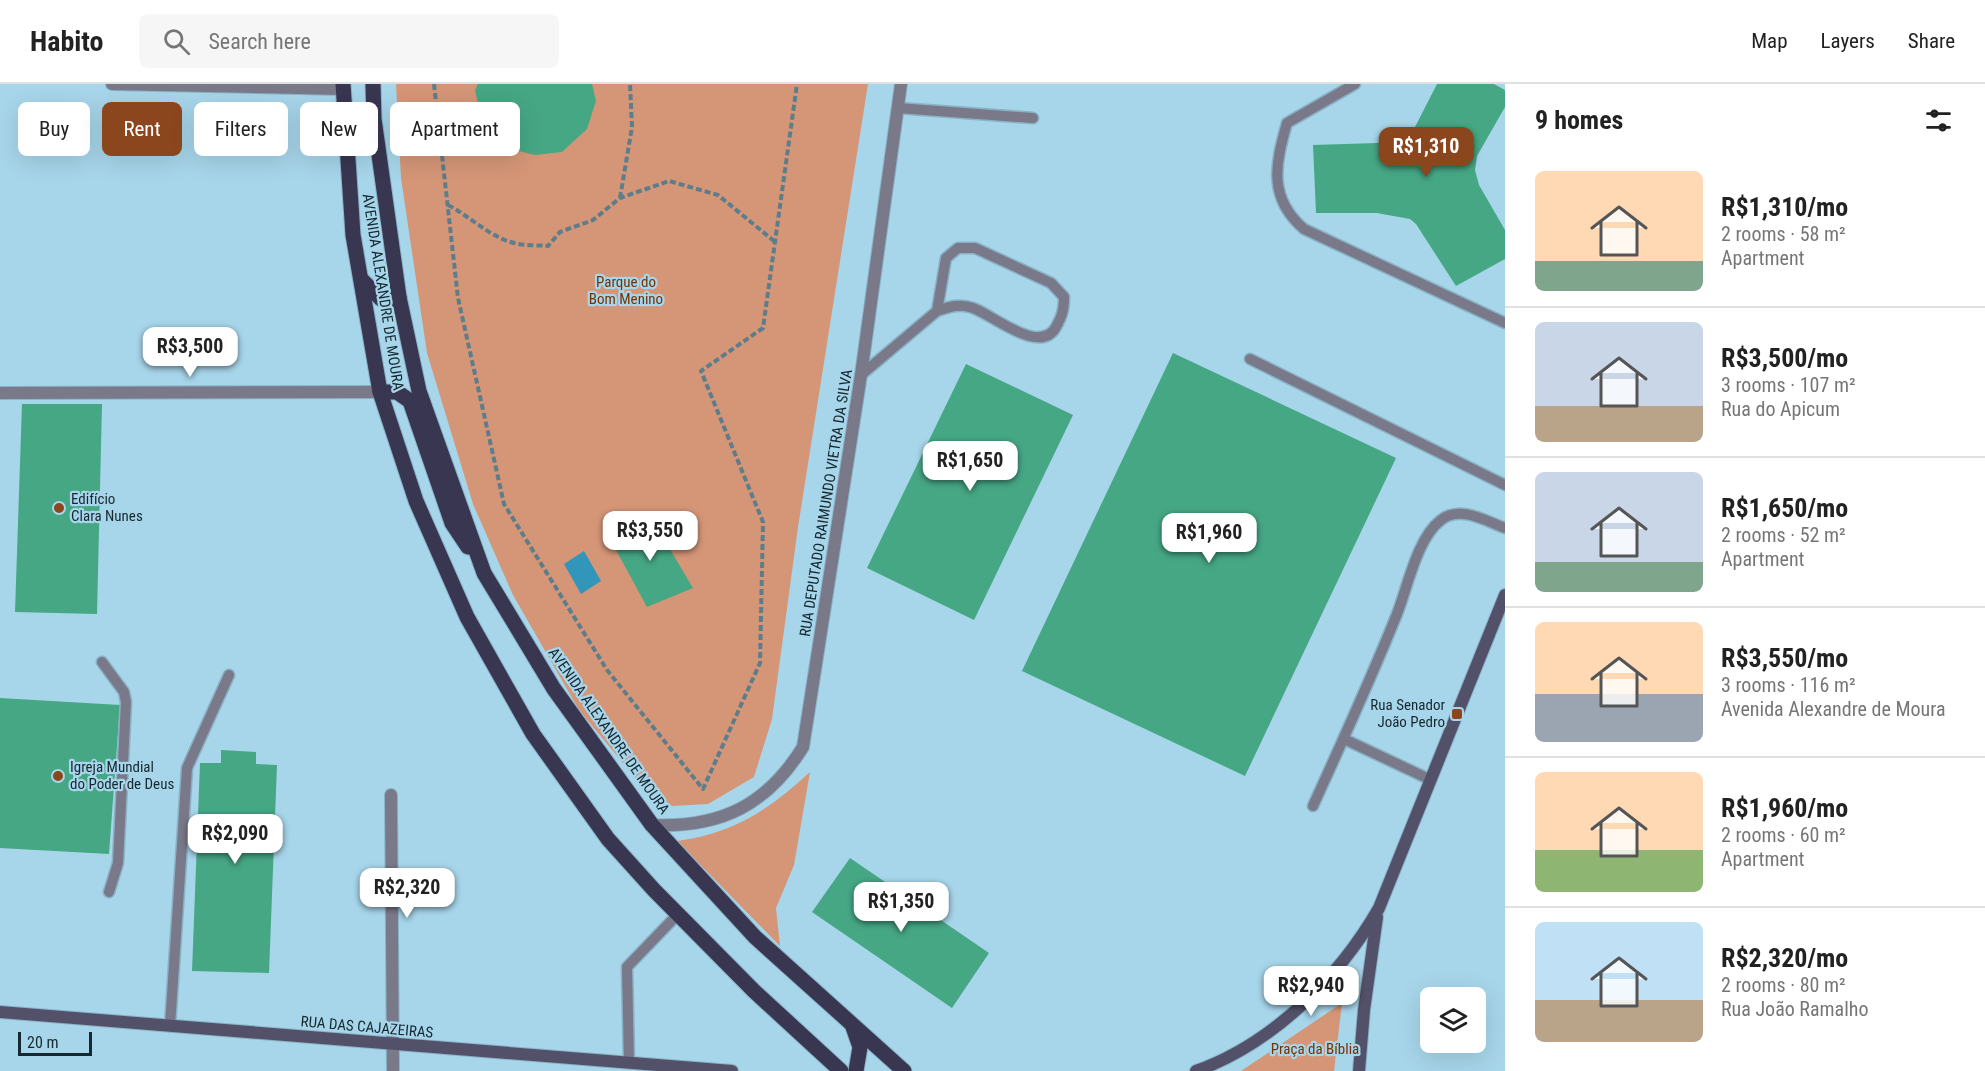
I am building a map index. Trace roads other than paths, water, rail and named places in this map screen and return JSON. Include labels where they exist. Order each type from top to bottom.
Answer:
[{"type":"main road","name":"AVENIDA ALEXANDRE DE MOURA","points":[[373,84],[376,129],[399,297],[419,391],[484,573],[554,690],[652,825],[755,937],[904,1071]]},
{"type":"main road","name":"AVENIDA ALEXANDRE DE MOURA","points":[[343,87],[352,223],[380,392],[416,501],[467,617],[533,734],[608,839],[678,915],[754,991],[842,1071]]},
{"type":"main road","points":[[360,277],[376,296],[388,300],[399,297]]},
{"type":"main road","points":[[380,392],[397,392],[410,401],[453,523],[484,573]]},
{"type":"main road","points":[[1196,1071],[1256,1039],[1300,1007],[1341,966],[1361,939],[1378,908],[1505,595]]},
{"type":"main road","points":[[1359,1071],[1364,1010],[1378,908]]},
{"type":"main road","name":"RUA DAS CAJAZEIRAS","points":[[0,1012],[732,1071]]},
{"type":"main road","points":[[852,1024],[859,1037],[860,1047],[856,1071]]},
{"type":"street","points":[[112,84],[343,87]]},
{"type":"street","name":"RUA DEPUTADO RAIMUNDO VIETRA DA SILVA","points":[[652,825],[679,825],[707,821],[765,795],[789,769],[803,747],[861,375],[901,84]]},
{"type":"street","points":[[0,393],[380,392]]},
{"type":"street","points":[[391,795],[393,1071]]},
{"type":"lane","points":[[1355,84],[1287,123],[1280,149],[1278,194],[1289,216],[1304,229],[1505,323]]},
{"type":"lane","points":[[898,108],[1033,118]]},
{"type":"lane","points":[[861,375],[937,311],[951,306],[973,308],[1028,336],[1041,338],[1052,334],[1064,311],[1064,297],[1050,283],[975,248],[958,248],[946,258],[937,311]]},
{"type":"lane","points":[[1250,359],[1505,484]]},
{"type":"lane","points":[[1313,806],[1397,614],[1427,534],[1442,519],[1455,514],[1469,514],[1505,528]]},
{"type":"lane","points":[[102,662],[124,692],[126,702],[118,863],[109,892]]},
{"type":"lane","points":[[170,1026],[187,768],[230,675]]},
{"type":"lane","points":[[1344,739],[1431,780]]},
{"type":"lane","points":[[628,1063],[627,967],[678,915]]},
{"type":"water","points":[[584,551],[601,581],[581,594],[564,564]]},
{"type":"place","name":"Edifício Clara Nunes","points":[[59,508]]},
{"type":"place","name":"Rua Senador João Pedro","points":[[1457,714]]},
{"type":"place","name":"Igreja Mundial do Poder de Deus","points":[[58,776]]},
{"type":"park label","name":"Parque do Bom Menino","points":[[626,290]]},
{"type":"park label","name":"Praça da Bíblia","points":[[1315,1049]]}]
